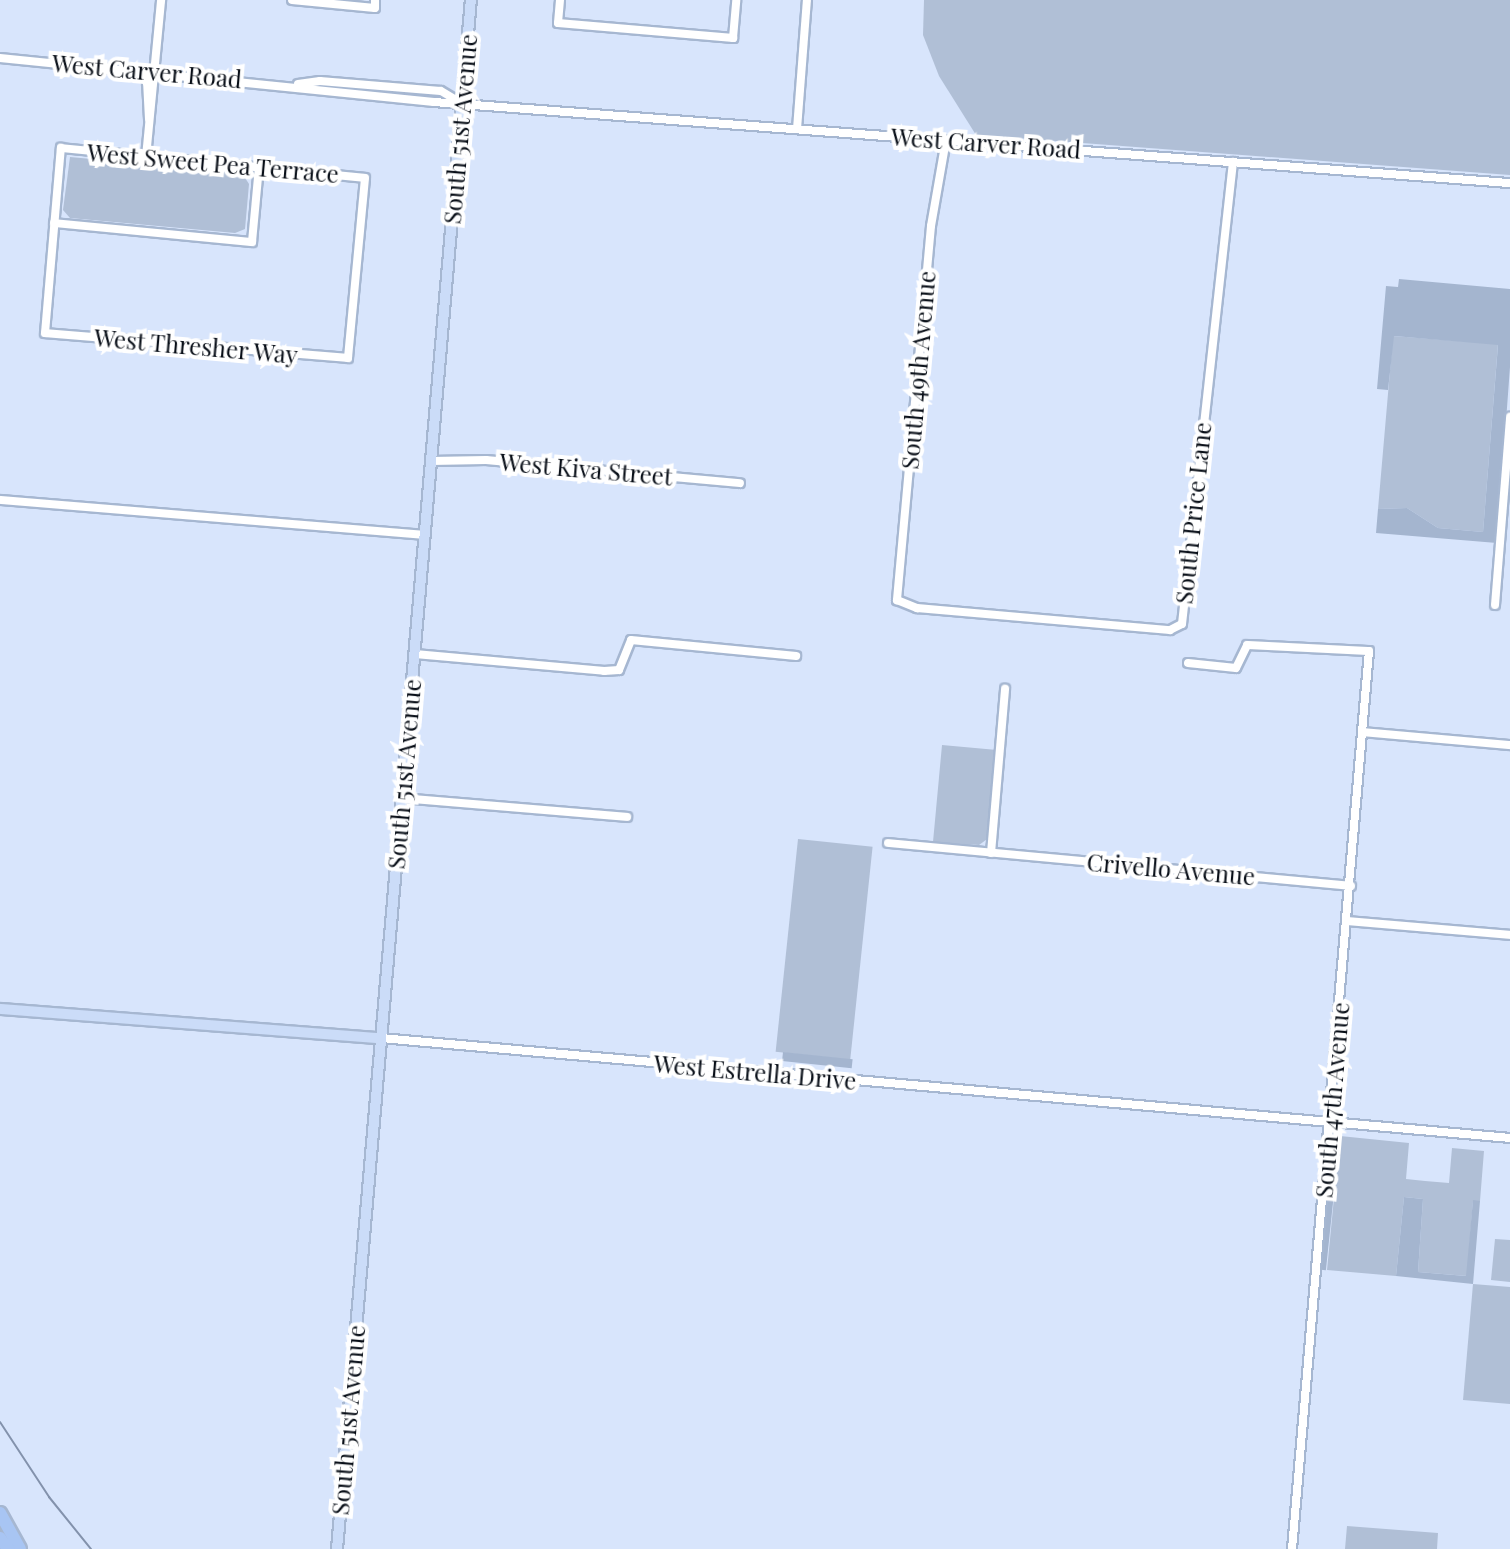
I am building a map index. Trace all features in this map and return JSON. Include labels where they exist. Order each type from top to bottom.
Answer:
[{"type":"highway","points":[[0,1513],[20,1549]]},
{"type":"highway","points":[[0,1538],[8,1549]]},
{"type":"main road","name":"South 51st Avenue","points":[[337,1549],[471,0]]},
{"type":"main road","name":"West Estrella Drive","points":[[0,1009],[381,1038]]},
{"type":"street","points":[[146,157],[161,0]]},
{"type":"street","points":[[292,0],[375,4]]},
{"type":"street","points":[[560,0],[558,23],[733,38],[736,0]]},
{"type":"street","points":[[797,129],[807,0]]},
{"type":"street","name":"West Carver Road","points":[[0,58],[293,85],[315,91],[946,140],[1232,168],[1510,183]]},
{"type":"street","name":"South 49th Avenue","points":[[897,600],[931,226],[946,140]]},
{"type":"street","name":"West Sweet Pea Terrace","points":[[54,223],[61,148],[365,178],[348,358]]},
{"type":"street","points":[[54,223],[252,242],[259,167]]},
{"type":"street","name":"South Price Lane","points":[[897,600],[917,608],[1170,630],[1182,624],[1232,168]]},
{"type":"street","name":"West Thresher Way","points":[[54,223],[45,333],[348,358]]},
{"type":"street","points":[[1495,605],[1510,417]]},
{"type":"street","name":"West Kiva Street","points":[[431,461],[486,460],[740,483]]},
{"type":"street","points":[[0,500],[425,535]]},
{"type":"street","points":[[415,654],[604,671],[619,670],[631,640],[796,656]]},
{"type":"street","name":"South 47th Avenue","points":[[1188,663],[1236,668],[1247,645],[1369,651],[1292,1549]]},
{"type":"street","points":[[991,853],[1005,689]]},
{"type":"street","points":[[1363,732],[1510,745]]},
{"type":"street","points":[[402,798],[627,817]]},
{"type":"street","name":"Crivello Avenue","points":[[888,843],[1351,886]]},
{"type":"street","points":[[1348,921],[1510,935]]},
{"type":"street","name":"West Estrella Drive","points":[[381,1038],[1510,1138]]},
{"type":"shaded area","points":[[924,0],[1510,0],[1510,175],[976,135],[939,76],[923,35]]},
{"type":"shaded area","points":[[70,157],[242,173],[249,184],[245,229],[235,233],[70,218],[63,210]]},
{"type":"shaded area","points":[[1399,279],[1510,289],[1510,367],[1497,543],[1376,533],[1378,509],[1407,508],[1438,528],[1483,532],[1498,345],[1394,336],[1388,390],[1377,389],[1386,286],[1398,287]]},
{"type":"shaded area","points":[[1393,336],[1498,344],[1483,532],[1438,528],[1407,508],[1378,509]]},
{"type":"shaded area","points":[[942,745],[997,750],[990,837],[979,845],[933,842]]},
{"type":"shaded area","points":[[798,839],[873,847],[850,1060],[776,1052]]},
{"type":"shaded area","points":[[783,1052],[853,1059],[852,1068],[782,1061]]},
{"type":"shaded area","points":[[1332,1135],[1340,1136],[1326,1270],[1318,1269]]},
{"type":"shaded area","points":[[1340,1136],[1409,1143],[1406,1179],[1425,1181],[1449,1183],[1452,1148],[1484,1151],[1480,1201],[1473,1201],[1467,1276],[1418,1272],[1423,1199],[1404,1197],[1396,1276],[1327,1270]]},
{"type":"shaded area","points":[[1404,1197],[1423,1199],[1418,1272],[1466,1276],[1473,1200],[1480,1201],[1473,1284],[1396,1276]]},
{"type":"shaded area","points":[[1495,1239],[1510,1240],[1510,1282],[1491,1280]]},
{"type":"shaded area","points":[[1473,1284],[1510,1287],[1510,1404],[1463,1400]]},
{"type":"shaded area","points":[[1347,1526],[1438,1533],[1437,1549],[1345,1549]]},
{"type":"waterway","points":[[0,1422],[49,1497],[91,1549]]}]
